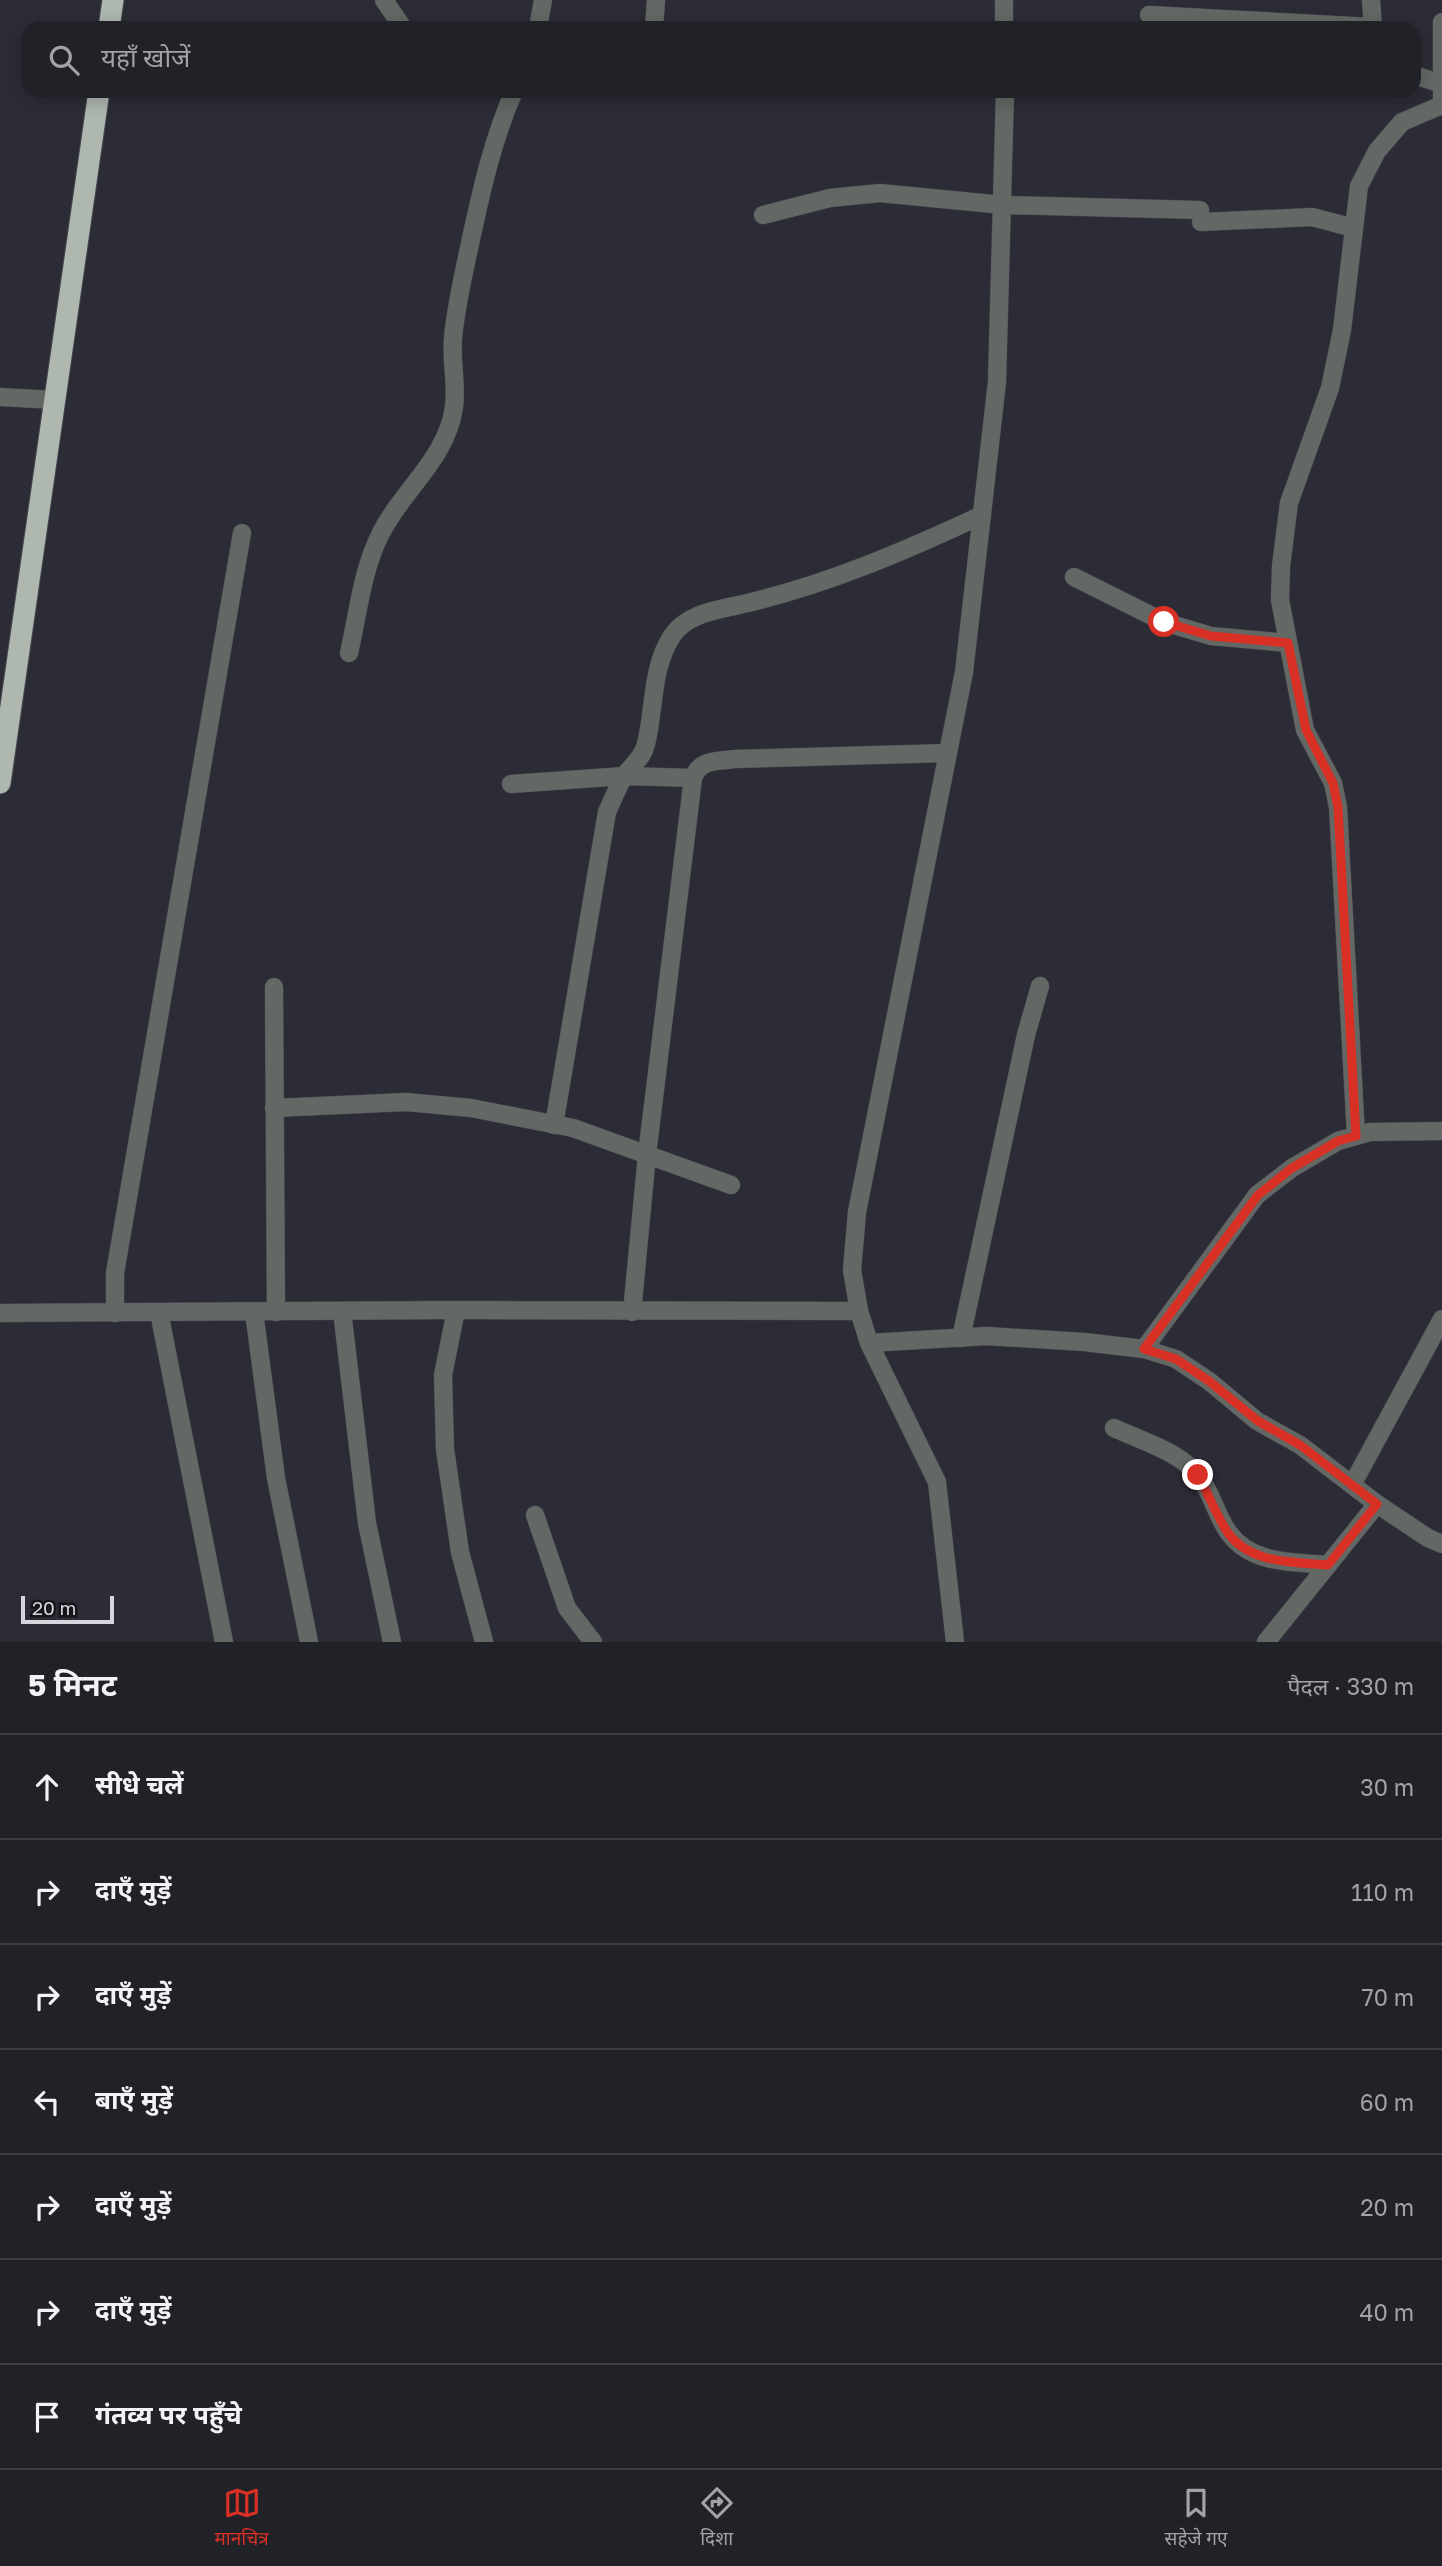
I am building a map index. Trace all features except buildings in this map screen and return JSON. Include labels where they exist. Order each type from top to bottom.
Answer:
[{"type":"highway","points":[[110,21],[114,0]]},
{"type":"highway","points":[[0,783],[4,727],[55,400],[98,98]]},
{"type":"street","points":[[384,0],[398,21]]},
{"type":"street","points":[[539,21],[543,0]]},
{"type":"street","points":[[654,21],[656,0]]},
{"type":"street","points":[[1004,0],[1004,21]]},
{"type":"street","points":[[1371,0],[1372,21]]},
{"type":"street","points":[[1149,15],[1252,21]]},
{"type":"street","points":[[1356,1136],[1338,807],[1333,783],[1306,730],[1280,600],[1281,566],[1289,503],[1330,388],[1342,330],[1359,186],[1377,151],[1402,122],[1442,105],[1442,22]]},
{"type":"street","points":[[1421,77],[1442,84]]},
{"type":"street","points":[[349,653],[369,563],[379,536],[424,475],[447,430],[454,407],[453,340],[459,293],[489,158],[511,98]]},
{"type":"street","points":[[955,1642],[937,1482],[869,1343],[859,1311],[852,1270],[857,1212],[964,672],[997,382],[1005,98]]},
{"type":"street","points":[[763,215],[830,198],[880,193],[1003,205],[1200,216],[1312,217],[1354,228]]},
{"type":"street","points":[[0,397],[55,400]]},
{"type":"street","points":[[554,1125],[607,812],[624,776],[643,753],[647,743],[653,690],[663,653],[673,634],[686,621],[708,613],[788,594],[877,562],[982,515]]},
{"type":"street","points":[[115,1313],[115,1273],[243,533]]},
{"type":"street","points":[[1074,577],[1164,622],[1211,636],[1288,643]]},
{"type":"street","points":[[632,1312],[647,1155],[693,778],[697,768],[705,763],[734,759],[947,753]]},
{"type":"street","points":[[511,784],[624,776],[693,778]]},
{"type":"street","points":[[961,1338],[1026,1035],[1040,986]]},
{"type":"street","points":[[274,987],[276,1312]]},
{"type":"street","points":[[275,1108],[407,1102],[471,1108],[573,1128],[731,1185]]},
{"type":"street","points":[[1144,1349],[1258,1195],[1292,1168],[1338,1141],[1370,1132],[1442,1131]]},
{"type":"street","points":[[456,1310],[443,1375],[445,1449],[460,1552],[484,1642]]},
{"type":"street","points":[[342,1311],[367,1523],[391,1642]]},
{"type":"street","points":[[0,1313],[859,1311]]},
{"type":"street","points":[[159,1312],[224,1642]]},
{"type":"street","points":[[254,1312],[276,1478],[309,1642]]},
{"type":"street","points":[[1352,1485],[1442,1318]]},
{"type":"street","points":[[869,1343],[987,1336],[1144,1349],[1176,1359],[1209,1381],[1258,1421],[1300,1445],[1377,1504],[1428,1538],[1442,1544]]},
{"type":"street","points":[[1114,1428],[1174,1455],[1198,1475],[1228,1533],[1245,1550],[1272,1560],[1328,1565]]},
{"type":"street","points":[[1266,1642],[1377,1504]]},
{"type":"street","points":[[535,1515],[567,1608],[593,1642]]},
{"type":"route","points":[[1164,622],[1211,636],[1288,643],[1306,730],[1333,783],[1338,807],[1356,1136],[1338,1141],[1292,1168],[1258,1195],[1144,1349],[1176,1359],[1209,1381],[1258,1421],[1300,1445],[1377,1504],[1328,1565],[1272,1560],[1245,1550],[1228,1533],[1198,1475]]}]
